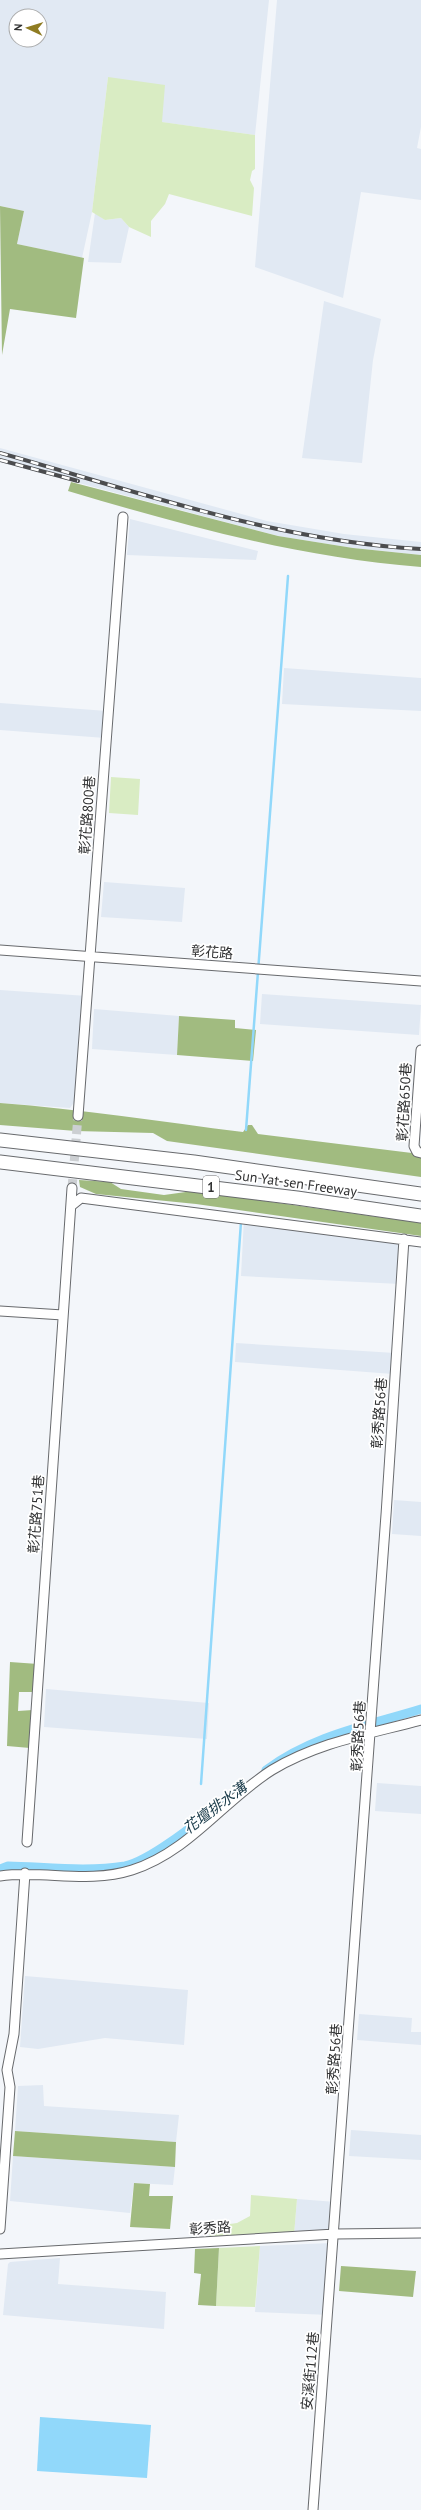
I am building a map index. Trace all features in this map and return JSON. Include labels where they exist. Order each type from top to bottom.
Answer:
[{"type":"highway","name":"Sun Yat-sen Freeway","points":[[0,1140],[194,1162],[421,1194]]},
{"type":"highway","name":"Sun Yat-sen Freeway","points":[[0,1162],[274,1195],[421,1216]]},
{"type":"street","name":"彰花路800巷","points":[[78,1116],[124,517]]},
{"type":"street","name":"彰花路","points":[[0,950],[421,981]]},
{"type":"street","name":"彰花路650巷","points":[[421,1050],[414,1146],[418,1152],[421,1152]]},
{"type":"street","name":"彰花路751巷","points":[[27,1842],[72,1188]]},
{"type":"street","points":[[71,1206],[81,1198],[421,1242]]},
{"type":"street","name":"彰秀路56巷","points":[[335,2234],[373,1732],[377,1628],[404,1239]]},
{"type":"street","points":[[0,1311],[63,1315]]},
{"type":"street","points":[[0,1876],[25,1873],[75,1878],[132,1870],[178,1847],[272,1770],[320,1746],[421,1720]]},
{"type":"street","points":[[0,2229],[10,2087],[7,2070],[14,2034],[25,1873]]},
{"type":"street","name":"彰秀路","points":[[0,2254],[335,2234],[421,2233]]},
{"type":"street","name":"安溪街112巷","points":[[313,2510],[335,2234]]},
{"type":"shaded area","points":[[0,0],[269,0],[255,135],[161,122],[108,77],[92,212],[82,258],[17,244],[24,211],[0,206]]},
{"type":"shaded area","points":[[277,0],[421,0],[421,127],[417,148],[421,149],[421,200],[361,192],[343,298],[255,267]]},
{"type":"shaded area","points":[[95,213],[105,220],[121,218],[129,227],[121,263],[88,262]]},
{"type":"shaded area","points":[[324,301],[381,319],[373,360],[362,463],[302,458]]},
{"type":"shaded area","points":[[0,448],[267,521],[344,534],[421,542],[421,555],[353,548],[278,536],[0,462]]},
{"type":"shaded area","points":[[130,519],[258,551],[256,560],[127,555]]},
{"type":"shaded area","points":[[284,668],[421,678],[421,711],[282,704]]},
{"type":"shaded area","points":[[0,703],[107,711],[105,738],[0,730]]},
{"type":"shaded area","points":[[104,882],[185,888],[182,922],[101,917]]},
{"type":"shaded area","points":[[0,990],[87,996],[78,1097],[70,1108],[0,1103]]},
{"type":"shaded area","points":[[262,994],[421,1005],[419,1035],[260,1024]]},
{"type":"shaded area","points":[[94,1009],[179,1016],[177,1055],[92,1049]]},
{"type":"shaded area","points":[[244,1218],[402,1241],[400,1284],[241,1276]]},
{"type":"shaded area","points":[[236,1343],[395,1353],[393,1374],[235,1362]]},
{"type":"shaded area","points":[[394,1500],[421,1502],[421,1536],[392,1534]]},
{"type":"shaded area","points":[[46,1689],[209,1703],[207,1739],[44,1727]]},
{"type":"shaded area","points":[[377,1783],[421,1786],[421,1814],[375,1811]]},
{"type":"shaded area","points":[[25,1976],[188,1990],[184,2045],[105,2038],[38,2049],[20,2047]]},
{"type":"shaded area","points":[[359,2014],[412,2018],[411,2032],[421,2032],[421,2045],[357,2040]]},
{"type":"shaded area","points":[[43,2085],[44,2106],[179,2115],[176,2142],[15,2131],[18,2086]]},
{"type":"shaded area","points":[[351,2130],[421,2135],[421,2160],[349,2156]]},
{"type":"shaded area","points":[[13,2156],[175,2167],[173,2185],[134,2183],[130,2213],[10,2201]]},
{"type":"shaded area","points":[[297,2199],[336,2202],[334,2232],[294,2235]]},
{"type":"shaded area","points":[[331,2243],[330,2315],[255,2312],[260,2246]]},
{"type":"shaded area","points":[[60,2258],[58,2284],[166,2292],[164,2329],[3,2315],[8,2264],[10,2262]]},
{"type":"green space","points":[[108,77],[165,85],[162,122],[255,135],[255,169],[252,171],[250,180],[254,188],[252,216],[169,194],[165,204],[151,221],[151,237],[129,227],[121,218],[105,220],[92,212]]},
{"type":"green space","points":[[0,206],[24,211],[17,244],[84,258],[76,318],[10,309],[2,355]]},
{"type":"green space","points":[[71,482],[278,536],[353,548],[421,555],[421,567],[330,556],[286,548],[199,528],[68,491]]},
{"type":"green space","points":[[111,777],[140,779],[138,815],[109,813]]},
{"type":"green space","points":[[179,1016],[235,1020],[235,1028],[256,1030],[253,1061],[177,1055]]},
{"type":"green space","points":[[0,1103],[91,1112],[243,1132],[248,1125],[252,1125],[258,1134],[420,1154],[421,1145],[421,1177],[167,1141],[153,1133],[76,1131],[0,1125]]},
{"type":"green space","points":[[79,1180],[110,1182],[121,1189],[164,1195],[193,1191],[421,1223],[421,1236],[196,1204],[96,1194],[80,1187]]},
{"type":"green space","points":[[10,1662],[38,1664],[35,1692],[19,1692],[18,1711],[33,1710],[30,1748],[7,1746]]},
{"type":"green space","points":[[15,2131],[176,2142],[175,2167],[13,2156]]},
{"type":"green space","points":[[134,2183],[150,2184],[149,2196],[173,2196],[170,2229],[130,2227]]},
{"type":"green space","points":[[251,2195],[297,2199],[294,2235],[210,2240],[209,2227],[237,2223],[250,2216]]},
{"type":"green space","points":[[260,2246],[255,2307],[216,2306],[219,2248]]},
{"type":"green space","points":[[219,2248],[216,2306],[198,2305],[201,2274],[194,2273],[195,2249]]},
{"type":"green space","points":[[341,2266],[416,2271],[413,2297],[339,2291]]},
{"type":"water","points":[[40,2417],[151,2425],[147,2478],[37,2471]]},
{"type":"waterway","points":[[246,1130],[288,576]]},
{"type":"waterway","points":[[201,1784],[241,1222]]},
{"type":"waterway","name":"花壇排水溝","points":[[266,1770],[302,1748],[321,1740],[421,1709]]},
{"type":"waterway","name":"花壇排水溝","points":[[0,1869],[8,1866],[96,1869],[125,1866],[138,1862],[186,1831],[244,1786]]},
{"type":"tunnel","points":[[72,1188],[78,1116]]},
{"type":"railway","points":[[0,453],[208,513],[314,536],[367,544],[421,549]]},
{"type":"railway","points":[[0,460],[78,481]]}]
